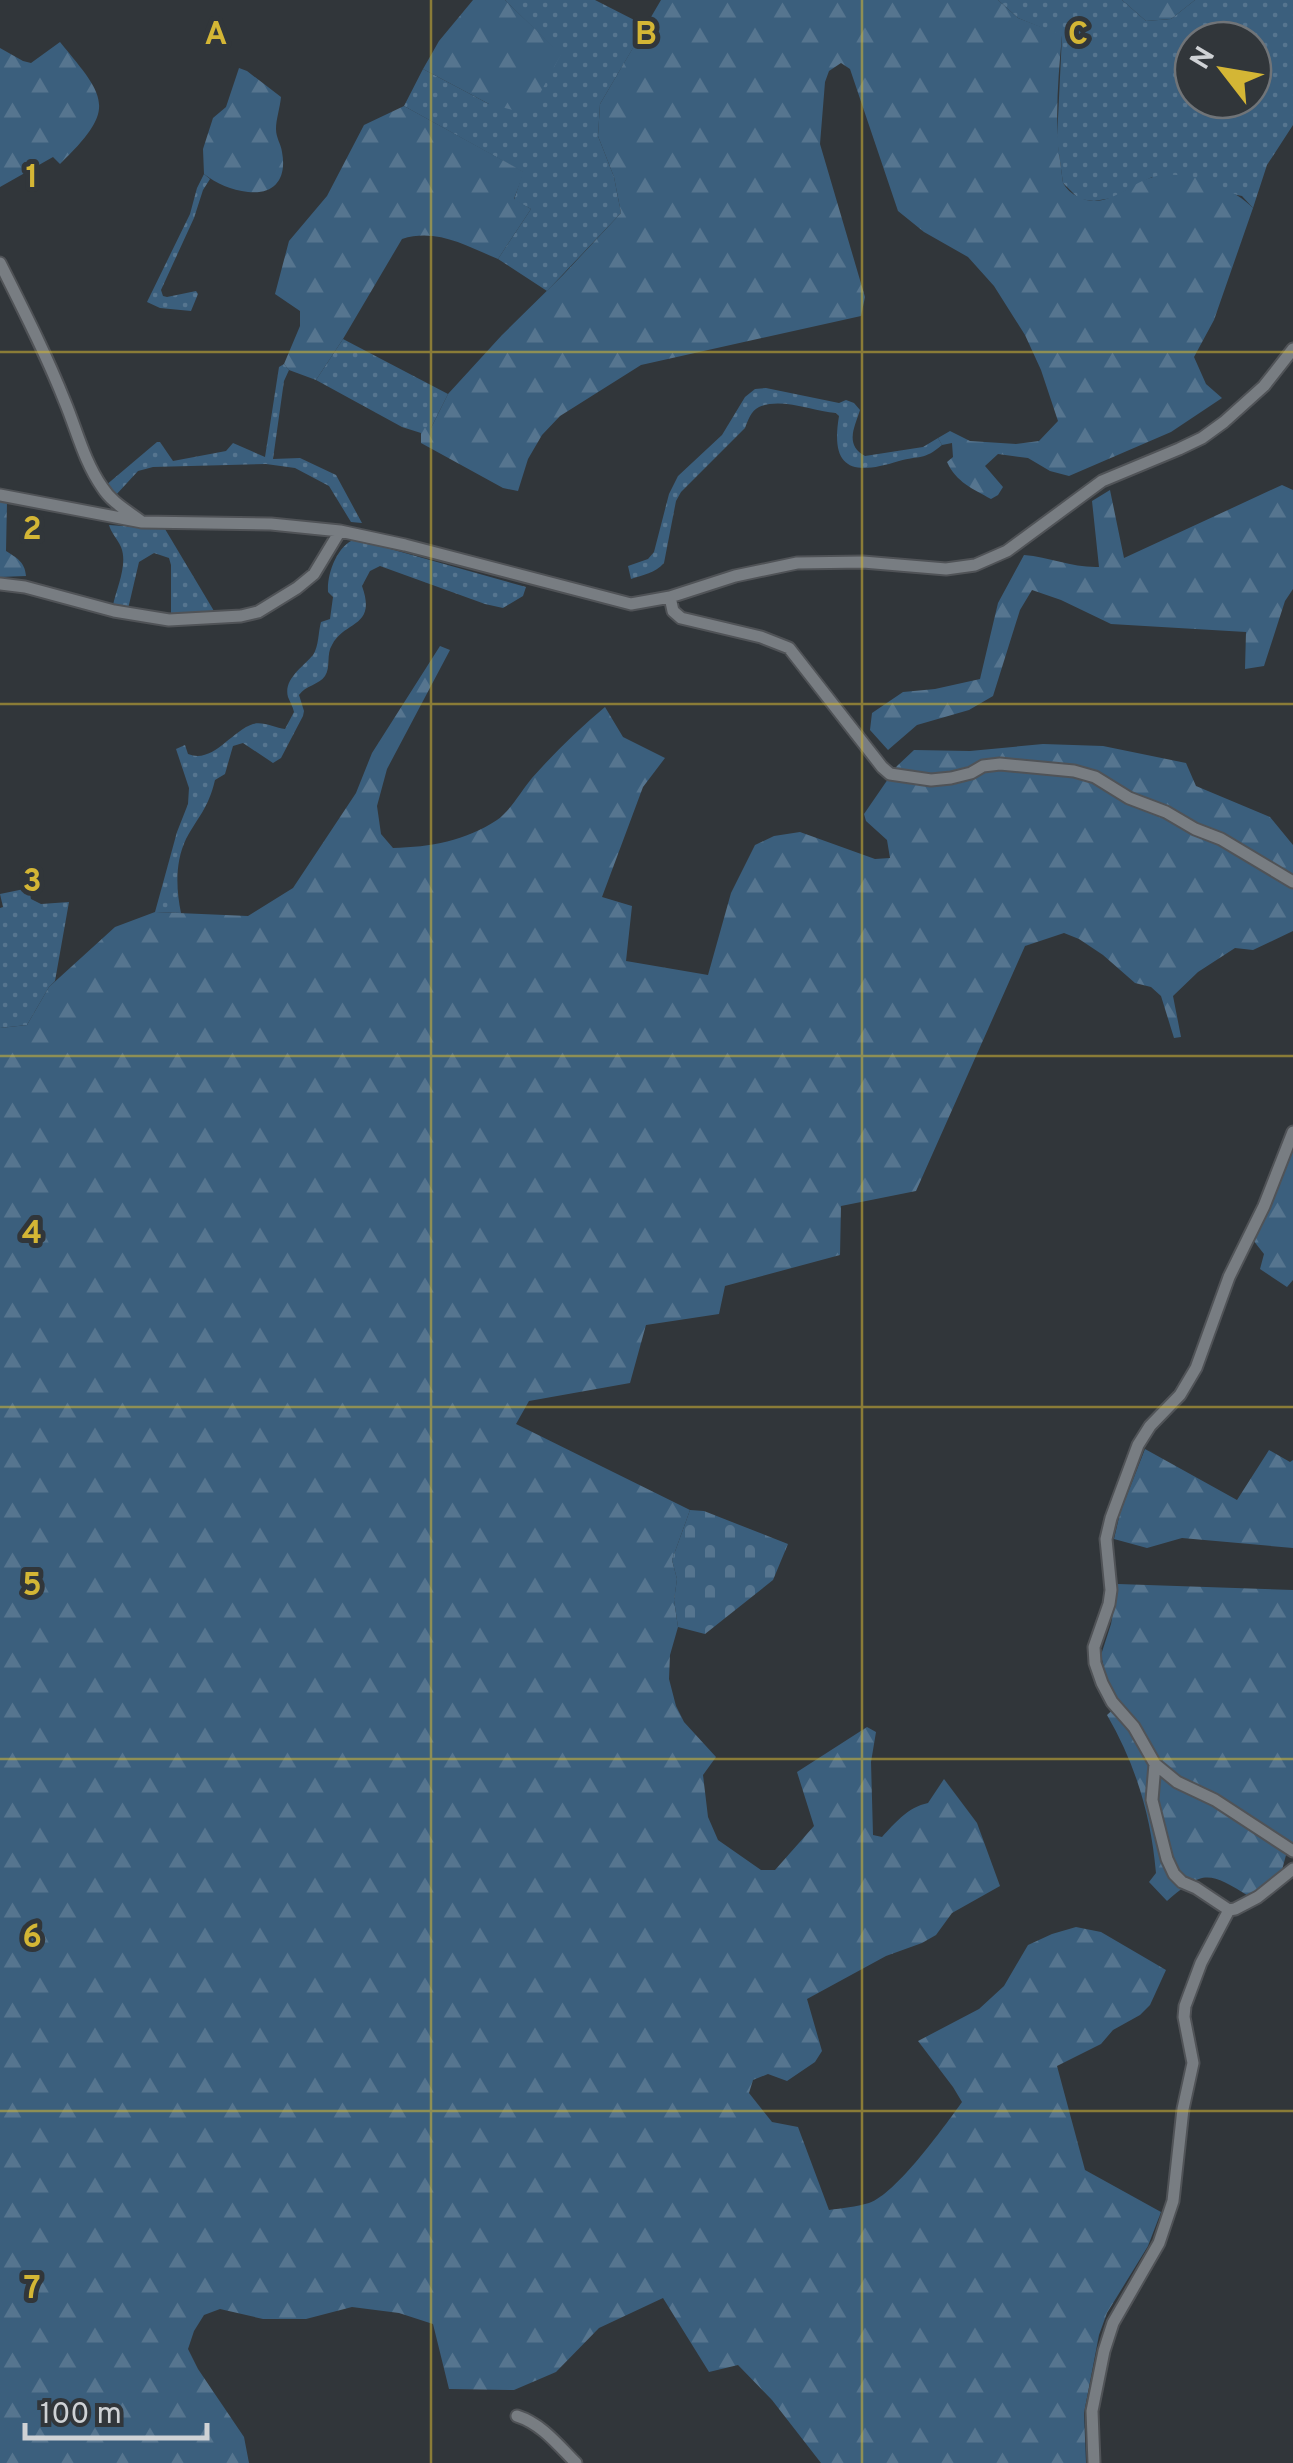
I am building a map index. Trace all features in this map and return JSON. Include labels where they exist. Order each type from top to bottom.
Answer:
[{"type":"street","points":[[0,263],[24,306],[98,481],[110,498],[142,522]]},
{"type":"street","points":[[0,495],[142,522],[271,524],[340,530],[631,604],[797,563],[863,562],[961,568],[993,559],[1102,481],[1202,438],[1264,386],[1293,349]]},
{"type":"street","points":[[0,584],[169,620],[240,616],[258,612],[314,574],[340,530]]},
{"type":"street","points":[[670,597],[673,610],[681,618],[762,637],[790,648],[890,774],[931,780],[1000,764],[1074,770],[1221,839],[1293,882]]},
{"type":"street","points":[[1155,1764],[1152,1800],[1168,1859],[1182,1882],[1235,1910],[1289,1872],[1292,1850],[1215,1800],[1178,1782],[1155,1764],[1102,1684],[1094,1648],[1111,1590],[1106,1538],[1138,1445],[1150,1426],[1180,1395],[1196,1368],[1229,1276],[1264,1206],[1293,1132]]},
{"type":"street","points":[[1094,2463],[1092,2411],[1112,2323],[1151,2258],[1173,2201],[1183,2110],[1193,2063],[1185,2006],[1229,1910]]},
{"type":"street","points":[[517,2416],[543,2430],[576,2463]]},
{"type":"green space","points":[[473,0],[505,0],[561,54],[529,114],[489,104],[423,69],[439,41]]},
{"type":"green space","points":[[505,0],[595,0],[646,26],[600,104],[598,136],[614,177],[621,213],[547,291],[498,259],[531,209],[514,200],[523,172],[404,106],[423,69],[489,104],[560,54]]},
{"type":"green space","points":[[661,0],[998,0],[1018,18],[1062,35],[1058,135],[1063,183],[1069,191],[1096,201],[1153,177],[1178,175],[1220,186],[1253,208],[1214,320],[1194,357],[1206,384],[1222,398],[1171,432],[1069,476],[1050,471],[1028,458],[998,454],[985,466],[1003,487],[998,495],[991,499],[960,480],[947,462],[953,457],[952,443],[942,445],[938,438],[950,431],[970,441],[1039,441],[1058,421],[1025,335],[994,286],[968,257],[924,232],[898,211],[850,69],[841,63],[829,71],[825,82],[820,144],[865,297],[861,316],[641,365],[560,416],[542,435],[528,459],[518,491],[503,488],[421,443],[421,428],[431,428],[448,394],[621,213],[614,177],[598,136],[600,104]]},
{"type":"green space","points":[[998,0],[1122,0],[1146,21],[1171,19],[1195,0],[1293,0],[1293,125],[1267,165],[1253,208],[1242,196],[1152,177],[1112,198],[1079,199],[1063,183],[1057,139],[1062,36],[1018,18]]},
{"type":"green space","points":[[1122,0],[1195,0],[1171,19],[1146,21]]},
{"type":"green space","points":[[60,42],[96,90],[98,116],[79,145],[60,164],[53,157],[0,187],[0,48],[31,63]]},
{"type":"green space","points":[[239,68],[281,97],[276,129],[283,170],[277,183],[265,191],[230,188],[204,174],[203,149],[213,118],[226,107]]},
{"type":"green space","points":[[404,106],[524,172],[514,199],[531,209],[498,259],[439,237],[402,239],[316,380],[289,370],[284,364],[300,326],[300,311],[275,294],[289,241],[327,196],[364,125]]},
{"type":"green space","points":[[204,174],[210,179],[161,290],[167,297],[196,291],[198,294],[191,311],[160,308],[147,302],[190,214]]},
{"type":"green space","points":[[343,339],[448,394],[431,428],[422,428],[421,433],[402,427],[316,380]]},
{"type":"green space","points":[[284,364],[289,370],[273,459],[300,458],[336,475],[362,523],[351,522],[329,486],[295,468],[266,464],[153,467],[138,471],[115,496],[105,486],[157,442],[173,461],[226,451],[233,443],[265,457],[279,367]]},
{"type":"green space","points":[[755,389],[854,403],[860,410],[853,441],[865,456],[923,447],[938,438],[942,445],[921,457],[883,466],[857,467],[848,464],[838,448],[836,413],[787,404],[759,407],[745,428],[681,492],[664,563],[631,579],[628,566],[648,559],[654,552],[669,494],[678,476],[722,435],[745,397]]},
{"type":"green space","points":[[1282,485],[1293,490],[1293,589],[1285,601],[1264,666],[1245,669],[1246,632],[1111,624],[1032,590],[1020,610],[993,696],[969,710],[917,725],[888,750],[870,730],[872,713],[903,692],[980,679],[998,603],[1024,555],[1099,567],[1092,501],[1110,490],[1124,558]]},
{"type":"green space","points":[[0,500],[7,502],[6,551],[22,564],[26,576],[0,577]]},
{"type":"green space","points":[[109,525],[165,529],[214,611],[171,615],[171,565],[169,558],[154,553],[139,562],[128,609],[113,605],[123,561],[121,547]]},
{"type":"green space","points":[[355,539],[526,587],[523,596],[503,608],[380,566],[370,571],[362,586],[366,600],[363,617],[332,645],[325,676],[299,695],[303,716],[281,758],[273,763],[243,743],[233,746],[225,774],[215,780],[182,848],[178,876],[181,913],[155,912],[188,804],[189,788],[176,749],[185,745],[188,754],[205,755],[253,724],[285,729],[294,712],[288,697],[289,684],[313,655],[321,622],[330,619],[331,569],[338,554]]},
{"type":"green space","points":[[440,646],[450,650],[387,769],[377,806],[381,834],[393,848],[447,842],[485,827],[502,816],[549,759],[605,707],[623,737],[665,758],[643,787],[602,897],[632,906],[626,961],[708,975],[731,893],[755,845],[774,836],[800,832],[875,859],[890,858],[887,840],[866,821],[864,814],[897,766],[914,750],[970,751],[1043,744],[1103,746],[1186,763],[1196,786],[1270,817],[1293,845],[1293,931],[1253,950],[1235,948],[1198,972],[1173,996],[1181,1037],[1174,1038],[1161,996],[1151,987],[1135,983],[1079,939],[1064,933],[1025,946],[916,1191],[841,1206],[840,1255],[725,1286],[719,1314],[646,1325],[630,1383],[529,1401],[516,1424],[690,1510],[672,1560],[677,1579],[674,1600],[678,1627],[670,1655],[669,1679],[684,1722],[716,1757],[703,1775],[708,1817],[718,1840],[761,1870],[775,1870],[814,1826],[797,1772],[867,1727],[876,1732],[871,1762],[873,1835],[882,1837],[908,1812],[928,1803],[944,1779],[977,1823],[1000,1886],[952,1913],[936,1935],[886,1956],[807,1999],[822,2051],[815,2062],[787,2081],[768,2074],[753,2080],[749,2093],[772,2122],[798,2127],[829,2210],[869,2203],[880,2197],[906,2174],[944,2127],[962,2102],[918,2041],[979,2009],[1004,1986],[1028,1945],[1076,1927],[1101,1932],[1166,1970],[1150,2005],[1140,2015],[1113,2030],[1101,2044],[1057,2066],[1085,2170],[1161,2212],[1148,2246],[1107,2313],[1099,2335],[1084,2413],[1086,2463],[821,2463],[772,2400],[738,2365],[709,2372],[663,2298],[599,2328],[556,2372],[514,2390],[449,2389],[433,2324],[399,2313],[352,2307],[306,2319],[263,2319],[220,2309],[204,2315],[188,2349],[244,2437],[249,2463],[0,2463],[0,1028],[27,1025],[49,987],[115,927],[155,912],[248,916],[293,888],[356,793],[372,753]]},
{"type":"green space","points":[[29,888],[31,899],[41,904],[69,902],[55,981],[27,1025],[0,1028],[0,894]]},
{"type":"green space","points":[[1293,1143],[1293,1280],[1287,1287],[1260,1269],[1264,1254],[1253,1240]]},
{"type":"green space","points":[[1145,1449],[1237,1500],[1269,1450],[1293,1460],[1293,1548],[1182,1538],[1147,1548],[1114,1539]]},
{"type":"green space","points":[[690,1510],[704,1511],[788,1544],[773,1580],[705,1634],[678,1627],[674,1600],[677,1579],[672,1560]]},
{"type":"green space","points":[[1118,1584],[1293,1590],[1293,1843],[1289,1844],[1282,1870],[1250,1897],[1207,1878],[1190,1883],[1167,1901],[1149,1882],[1156,1873],[1146,1811],[1134,1772],[1107,1715],[1120,1703],[1106,1677],[1101,1655]]}]
